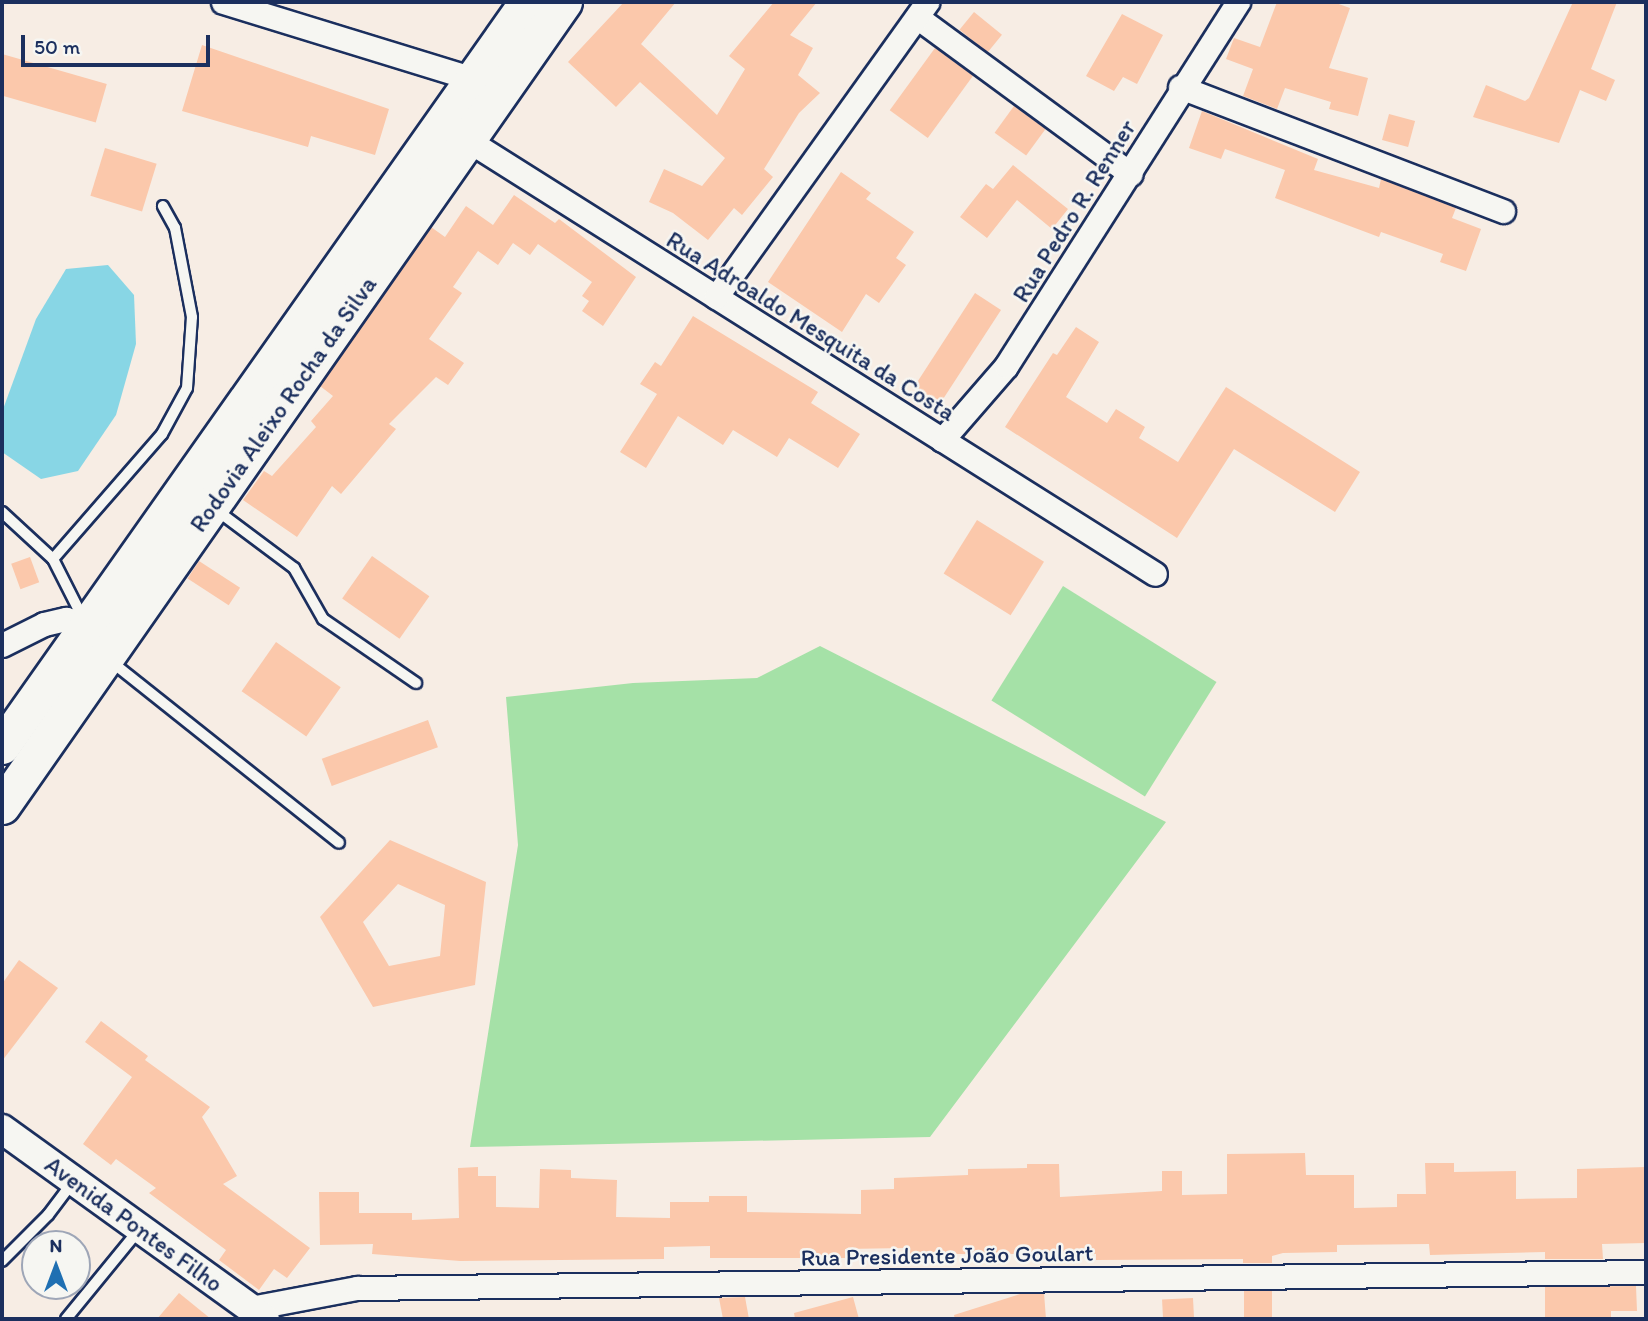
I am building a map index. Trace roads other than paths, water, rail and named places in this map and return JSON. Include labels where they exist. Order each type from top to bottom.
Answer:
[{"type":"main road","name":"Rodovia Aleixo Rocha da Silva","points":[[487,84],[527,2]]},
{"type":"main road","name":"Rodovia Aleixo Rocha da Silva","points":[[2,746],[85,623],[487,84],[564,2]]},
{"type":"main road","name":"Rodovia Aleixo Rocha da Silva","points":[[2,806],[211,506],[454,131]]},
{"type":"street","points":[[222,2],[487,84]]},
{"type":"street","name":"Rua Pedro R. Renner","points":[[942,440],[1006,366],[1131,174],[1180,87],[1238,2]]},
{"type":"street","points":[[716,298],[922,10],[1131,174]]},
{"type":"street","points":[[1180,87],[1503,211]]},
{"type":"street","name":"Rua Adroaldo Mesquita da Costa","points":[[454,131],[1154,574]]},
{"type":"street","points":[[2,645],[44,624],[65,619],[85,623],[113,647]]},
{"type":"street","name":"Avenida Pontes Filho","points":[[2,1129],[258,1314]]},
{"type":"street","name":"Rua Presidente João Goulart","points":[[258,1314],[358,1289],[1646,1272]]},
{"type":"lane","points":[[53,559],[162,434],[187,388],[191,317],[175,228],[163,206]]},
{"type":"lane","points":[[211,506],[295,568],[323,619],[416,682]]},
{"type":"lane","points":[[2,512],[53,559],[85,623]]},
{"type":"lane","points":[[113,647],[339,843]]},
{"type":"lane","points":[[2,1261],[48,1215],[74,1181]]},
{"type":"lane","points":[[66,1319],[140,1228]]},
{"type":"water","points":[[108,265],[134,295],[136,344],[116,415],[78,471],[41,479],[2,452],[2,412],[36,319],[66,269]]}]
